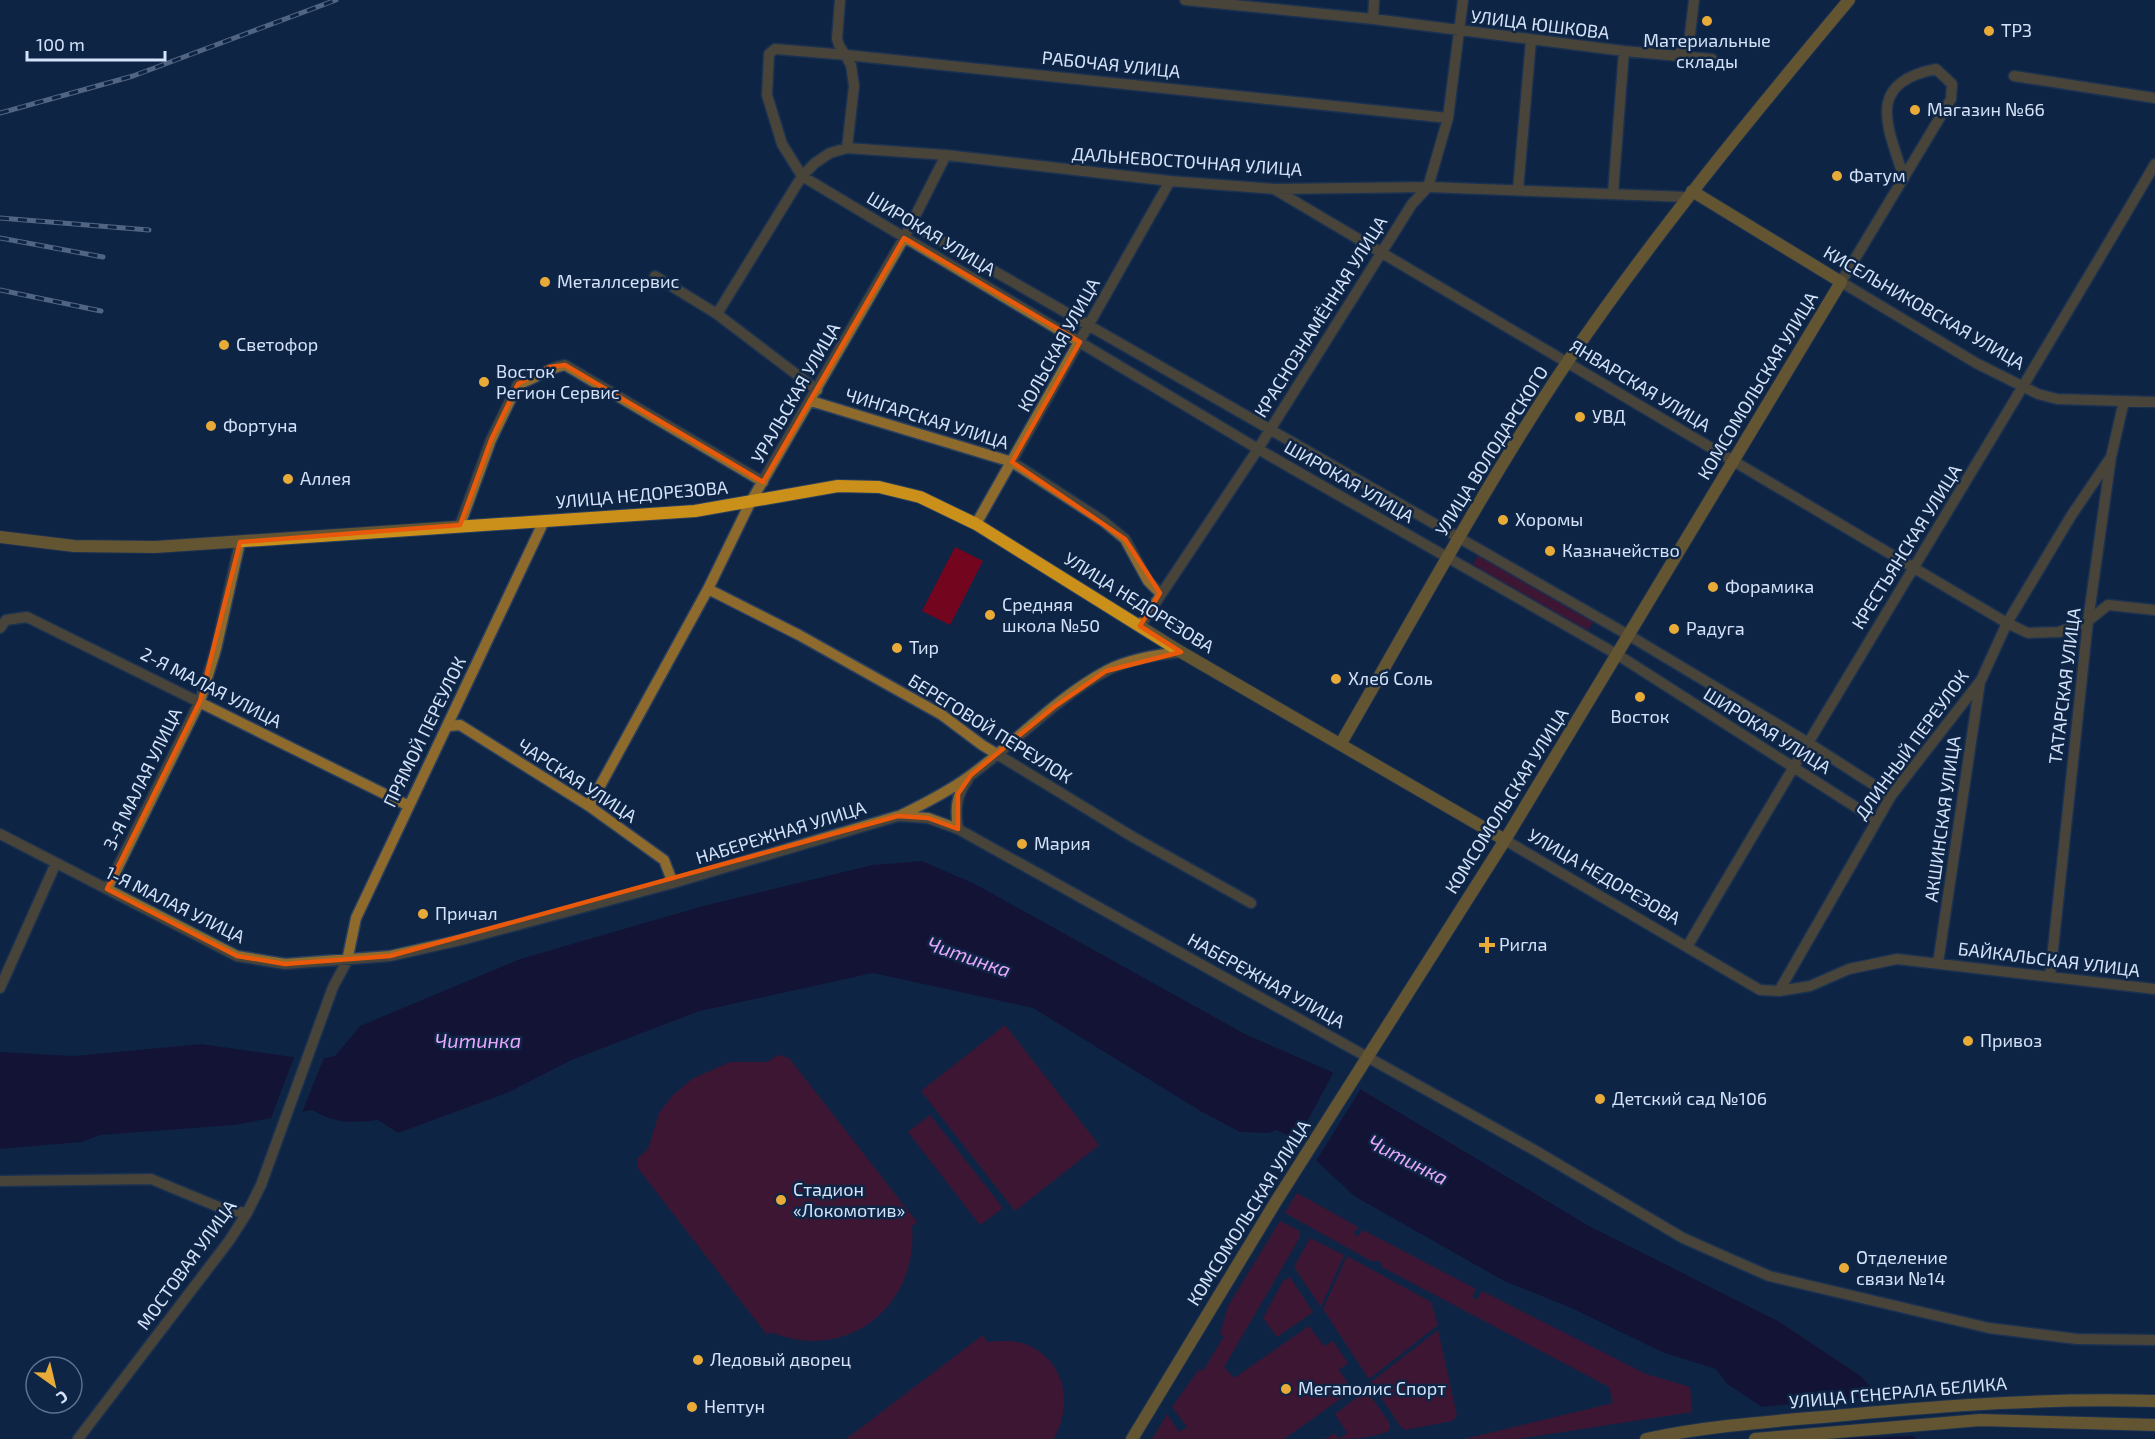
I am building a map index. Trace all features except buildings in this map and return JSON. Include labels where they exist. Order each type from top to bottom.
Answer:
[{"type":"main road","points":[[1791,70],[1839,0]]},
{"type":"main road","points":[[1791,70],[1849,0]]},
{"type":"main road","name":"УЛИЦА ВОЛОДАРСКОГО","points":[[1341,743],[1458,539],[1568,362],[1689,194],[1791,70]]},
{"type":"main road","name":"КИСЕЛЬНИКОВСКАЯ УЛИЦА","points":[[1689,194],[1842,282]]},
{"type":"main road","name":"КОМСОМОЛЬСКАЯ УЛИЦА","points":[[1132,1439],[1618,656],[1842,282]]},
{"type":"main road","name":"УЛИЦА НЕДОРЕЗОВА","points":[[0,537],[74,546],[136,547],[240,542],[460,525],[695,511],[838,486],[879,487],[920,497],[976,524],[1181,652],[1505,840]]},
{"type":"main road","name":"УЛИЦА ГЕНЕРАЛА БЕЛИКА","points":[[1646,1439],[1698,1428],[1980,1403],[2073,1399],[2155,1401]]},
{"type":"main road","name":"УЛИЦА ГЕНЕРАЛА БЕЛИКА","points":[[1755,1439],[1980,1420],[2155,1425]]},
{"type":"street","points":[[840,0],[837,39],[838,45],[847,56],[854,86],[847,148]]},
{"type":"street","name":"УЛИЦА ЮШКОВА","points":[[1185,0],[1275,5],[1459,32],[1712,59]]},
{"type":"street","points":[[1373,20],[1374,0]]},
{"type":"street","name":"КРАСНОЗНАМЁННАЯ УЛИЦА","points":[[1140,626],[1258,449],[1412,204],[1428,187],[1448,118],[1462,0]]},
{"type":"street","points":[[1677,56],[1689,43],[1694,0]]},
{"type":"street","points":[[1518,190],[1531,40]]},
{"type":"street","name":"РАБОЧАЯ УЛИЦА","points":[[802,176],[782,144],[767,95],[771,50],[1448,118]]},
{"type":"street","points":[[1613,193],[1624,51]]},
{"type":"street","name":"КОМСОМОЛЬСКАЯ УЛИЦА","points":[[1842,282],[1904,178],[1951,99],[1952,84],[1936,69],[1914,73],[1895,88],[1887,103],[1886,121],[1904,178]]},
{"type":"street","points":[[2014,76],[2155,98]]},
{"type":"street","name":"ДАЛЬНЕВОСТОЧНАЯ УЛИЦА","points":[[717,314],[802,176],[830,153],[847,148],[946,155],[1170,181],[1274,189],[1428,187],[1689,194]]},
{"type":"street","name":"УРАЛЬСКАЯ УЛИЦА","points":[[589,806],[708,589],[750,503],[818,390],[912,224],[946,155]]},
{"type":"street","name":"КРЕСТЬЯНСКАЯ УЛИЦА","points":[[1687,947],[1807,742],[2024,387],[2155,164]]},
{"type":"street","name":"ШИРОКАЯ УЛИЦА","points":[[802,176],[1258,449],[1618,656],[1876,820]]},
{"type":"street","name":"КОЛЬСКАЯ УЛИЦА","points":[[976,524],[1170,181]]},
{"type":"street","name":"ЯНВАРСКАЯ УЛИЦА","points":[[1274,189],[1734,460],[1911,569],[2007,623],[2028,633],[2059,632],[2088,621],[2108,605],[2155,610]]},
{"type":"street","name":"ШИРОКАЯ УЛИЦА","points":[[912,224],[1630,636],[1807,742],[1891,796]]},
{"type":"street","points":[[655,276],[717,314],[818,390]]},
{"type":"street","name":"КИСЕЛЬНИКОВСКАЯ УЛИЦА","points":[[1842,282],[1976,363],[2038,394],[2057,399],[2155,402]]},
{"type":"street","points":[[460,525],[491,440],[518,384],[534,379],[549,367],[565,365],[763,482]]},
{"type":"street","name":"ЧИНГАРСКАЯ УЛИЦА","points":[[811,401],[1012,462],[1103,521],[1125,539],[1148,581],[1160,593]]},
{"type":"street","name":"ТАТАРСКАЯ УЛИЦА","points":[[2050,977],[2088,621],[2110,457],[2124,401]]},
{"type":"street","name":"ДЛИННЫЙ ПЕРЕУЛОК","points":[[1779,991],[1876,820],[1891,796],[1980,680],[2007,623],[2071,516],[2110,457]]},
{"type":"street","name":"ПРЯМОЙ ПЕРЕУЛОК","points":[[347,961],[356,918],[407,805],[449,726],[544,521]]},
{"type":"street","name":"3-Я МАЛАЯ УЛИЦА","points":[[106,889],[200,701],[216,649],[240,542]]},
{"type":"street","name":"БЕРЕГОВОЙ ПЕРЕУЛОК","points":[[708,589],[799,635],[932,710],[1143,843],[1251,903]]},
{"type":"street","name":"2-Я МАЛАЯ УЛИЦА","points":[[0,628],[6,620],[27,617],[407,805]]},
{"type":"street","points":[[898,816],[934,799],[971,775],[1054,706],[1106,671],[1152,656],[1181,652]]},
{"type":"street","name":"АКШИНСКАЯ УЛИЦА","points":[[1938,963],[1980,680]]},
{"type":"street","name":"ЧАРСКАЯ УЛИЦА","points":[[449,726],[460,725],[589,806],[664,860],[673,883]]},
{"type":"street","points":[[958,829],[955,813],[958,794],[971,775]]},
{"type":"street","name":"НАБЕРЕЖНАЯ УЛИЦА","points":[[347,961],[390,956],[465,939],[673,883],[898,816],[928,818],[958,829],[1368,1057],[1683,1238],[1769,1276],[1989,1328],[2077,1339],[2155,1340]]},
{"type":"street","name":"1-Я МАЛАЯ УЛИЦА","points":[[0,834],[237,956],[285,964],[347,961]]},
{"type":"street","name":"УЛИЦА НЕДОРЕЗОВА","points":[[1505,840],[1760,990],[1779,991],[1810,986],[1850,969],[1897,959],[1938,963]]},
{"type":"street","points":[[1,988],[56,863]]},
{"type":"street","name":"МОСТОВАЯ УЛИЦА","points":[[78,1439],[194,1288],[247,1213],[261,1185],[327,1002],[347,961]]},
{"type":"street","name":"БАЙКАЛЬСКАЯ УЛИЦА","points":[[1938,963],[2155,988]]},
{"type":"street","points":[[0,1181],[152,1179],[226,1210],[247,1213]]},
{"type":"highlighted area","points":[[904,238],[1080,342],[1012,462],[1125,539],[1160,593],[1140,626],[1181,652],[1106,671],[1054,707],[971,775],[958,794],[958,829],[928,818],[898,816],[390,956],[285,964],[237,956],[107,889],[200,701],[240,542],[460,525],[491,440],[518,384],[549,367],[565,365],[763,482]]},
{"type":"shaded area","points":[[955,547],[983,561],[950,625],[922,611]]},
{"type":"shaded area","points":[[1480,552],[1595,619],[1586,634],[1471,567]]},
{"type":"shaded area","points":[[1005,1025],[1099,1145],[1015,1211],[921,1091]]},
{"type":"shaded area","name":"Стадион «Локомотив»","points":[[778,1055],[789,1058],[917,1222],[912,1226],[911,1255],[903,1281],[890,1303],[872,1321],[850,1334],[826,1340],[799,1340],[771,1332],[767,1335],[637,1167],[638,1158],[648,1149],[659,1113],[673,1095],[692,1079],[730,1062],[767,1062]]},
{"type":"shaded area","points":[[930,1115],[1003,1208],[980,1225],[908,1132]]},
{"type":"shaded area","points":[[1297,1193],[1358,1227],[1354,1234],[1358,1236],[1363,1230],[1476,1289],[1472,1297],[1476,1300],[1482,1291],[1646,1374],[1690,1387],[1692,1412],[1517,1439],[1464,1439],[1613,1403],[1609,1387],[1382,1267],[1380,1261],[1371,1261],[1285,1213]]},
{"type":"shaded area","points":[[1280,1221],[1300,1231],[1300,1237],[1224,1367],[1234,1378],[1309,1326],[1324,1346],[1333,1341],[1348,1363],[1339,1370],[1353,1390],[1284,1439],[1152,1439],[1167,1414],[1179,1432],[1187,1427],[1172,1407],[1199,1369],[1203,1371],[1224,1336],[1220,1334],[1228,1306]]},
{"type":"shaded area","points":[[1310,1238],[1344,1255],[1321,1307],[1294,1267]]},
{"type":"shaded area","points":[[1347,1256],[1431,1302],[1438,1325],[1369,1379],[1323,1309]]},
{"type":"shaded area","points":[[1290,1277],[1313,1312],[1277,1337],[1263,1318],[1283,1281]]},
{"type":"shaded area","points":[[1438,1330],[1457,1416],[1452,1421],[1405,1430],[1371,1382]]},
{"type":"shaded area","points":[[983,1335],[987,1342],[1011,1341],[1025,1344],[1039,1351],[1050,1361],[1062,1384],[1064,1398],[1060,1426],[1054,1439],[846,1439]]},
{"type":"shaded area","points":[[1363,1393],[1370,1395],[1390,1424],[1390,1430],[1367,1437],[1339,1439],[1347,1433],[1335,1414]]},
{"type":"shaded area","points":[[1335,1433],[1339,1439],[1333,1439],[1325,1439]]},
{"type":"water","name":"Читинка","points":[[922,861],[975,884],[1245,1034],[1330,1071],[1589,1226],[1778,1321],[1862,1377],[1916,1439],[1811,1439],[1727,1384],[1716,1369],[1664,1353],[1569,1307],[1504,1281],[1354,1196],[1291,1137],[1276,1130],[1269,1133],[1240,1132],[1202,1112],[1033,1008],[873,973],[700,1011],[574,1059],[507,1093],[398,1133],[378,1120],[360,1122],[336,1120],[312,1110],[235,1125],[100,1135],[82,1142],[0,1149],[0,1052],[73,1056],[201,1044],[315,1060],[335,1056],[360,1026],[520,959],[703,906],[872,865]]},
{"type":"pier","points":[[295,1055],[315,1057],[325,1055],[301,1115],[270,1121]]},
{"type":"pier","points":[[1335,1070],[1362,1087],[1314,1164],[1295,1144]]},
{"type":"pier","points":[[1883,1396],[1918,1436],[1806,1439],[1760,1407]]},
{"type":"railway","points":[[0,113],[133,76],[336,0]]},
{"type":"railway","points":[[0,218],[149,230]]},
{"type":"railway","points":[[0,238],[103,257]]},
{"type":"railway","points":[[0,290],[101,311]]},
{"type":"place","name":"Материальные склады","points":[[1707,21]]},
{"type":"place","name":"ТРЗ","points":[[1989,31]]},
{"type":"place","name":"Магазин №66","points":[[1915,110]]},
{"type":"place","name":"Фатум","points":[[1837,176]]},
{"type":"place","name":"Металлсервис","points":[[545,282]]},
{"type":"place","name":"Светофор","points":[[224,345]]},
{"type":"place","name":"Восток Регион Сервис","points":[[484,382]]},
{"type":"place","name":"УВД","points":[[1580,417]]},
{"type":"place","name":"Фортуна","points":[[211,426]]},
{"type":"place","name":"Аллея","points":[[288,479]]},
{"type":"place","name":"Хоромы","points":[[1503,520]]},
{"type":"place","name":"Казначейство","points":[[1550,551]]},
{"type":"place","name":"Форамика","points":[[1713,587]]},
{"type":"place","name":"Средняя школа №50","points":[[990,615]]},
{"type":"place","name":"Радуга","points":[[1674,629]]},
{"type":"place","name":"Тир","points":[[897,648]]},
{"type":"place","name":"Хлеб Соль","points":[[1336,679]]},
{"type":"place","name":"Восток","points":[[1640,697]]},
{"type":"place","name":"Мария","points":[[1022,844]]},
{"type":"place","name":"Причал","points":[[423,914]]},
{"type":"place","name":"Ригла","points":[[1487,945]]},
{"type":"place","name":"Привоз","points":[[1968,1041]]},
{"type":"place","name":"Детский сад №106","points":[[1600,1099]]},
{"type":"place","name":"Стадион «Локомотив»","points":[[781,1200]]},
{"type":"place","name":"Отделение связи №14","points":[[1844,1268]]},
{"type":"place","name":"Ледовый дворец","points":[[698,1360]]},
{"type":"place","name":"Мегаполис Спорт","points":[[1286,1389]]},
{"type":"place","name":"Нептун","points":[[692,1407]]}]
